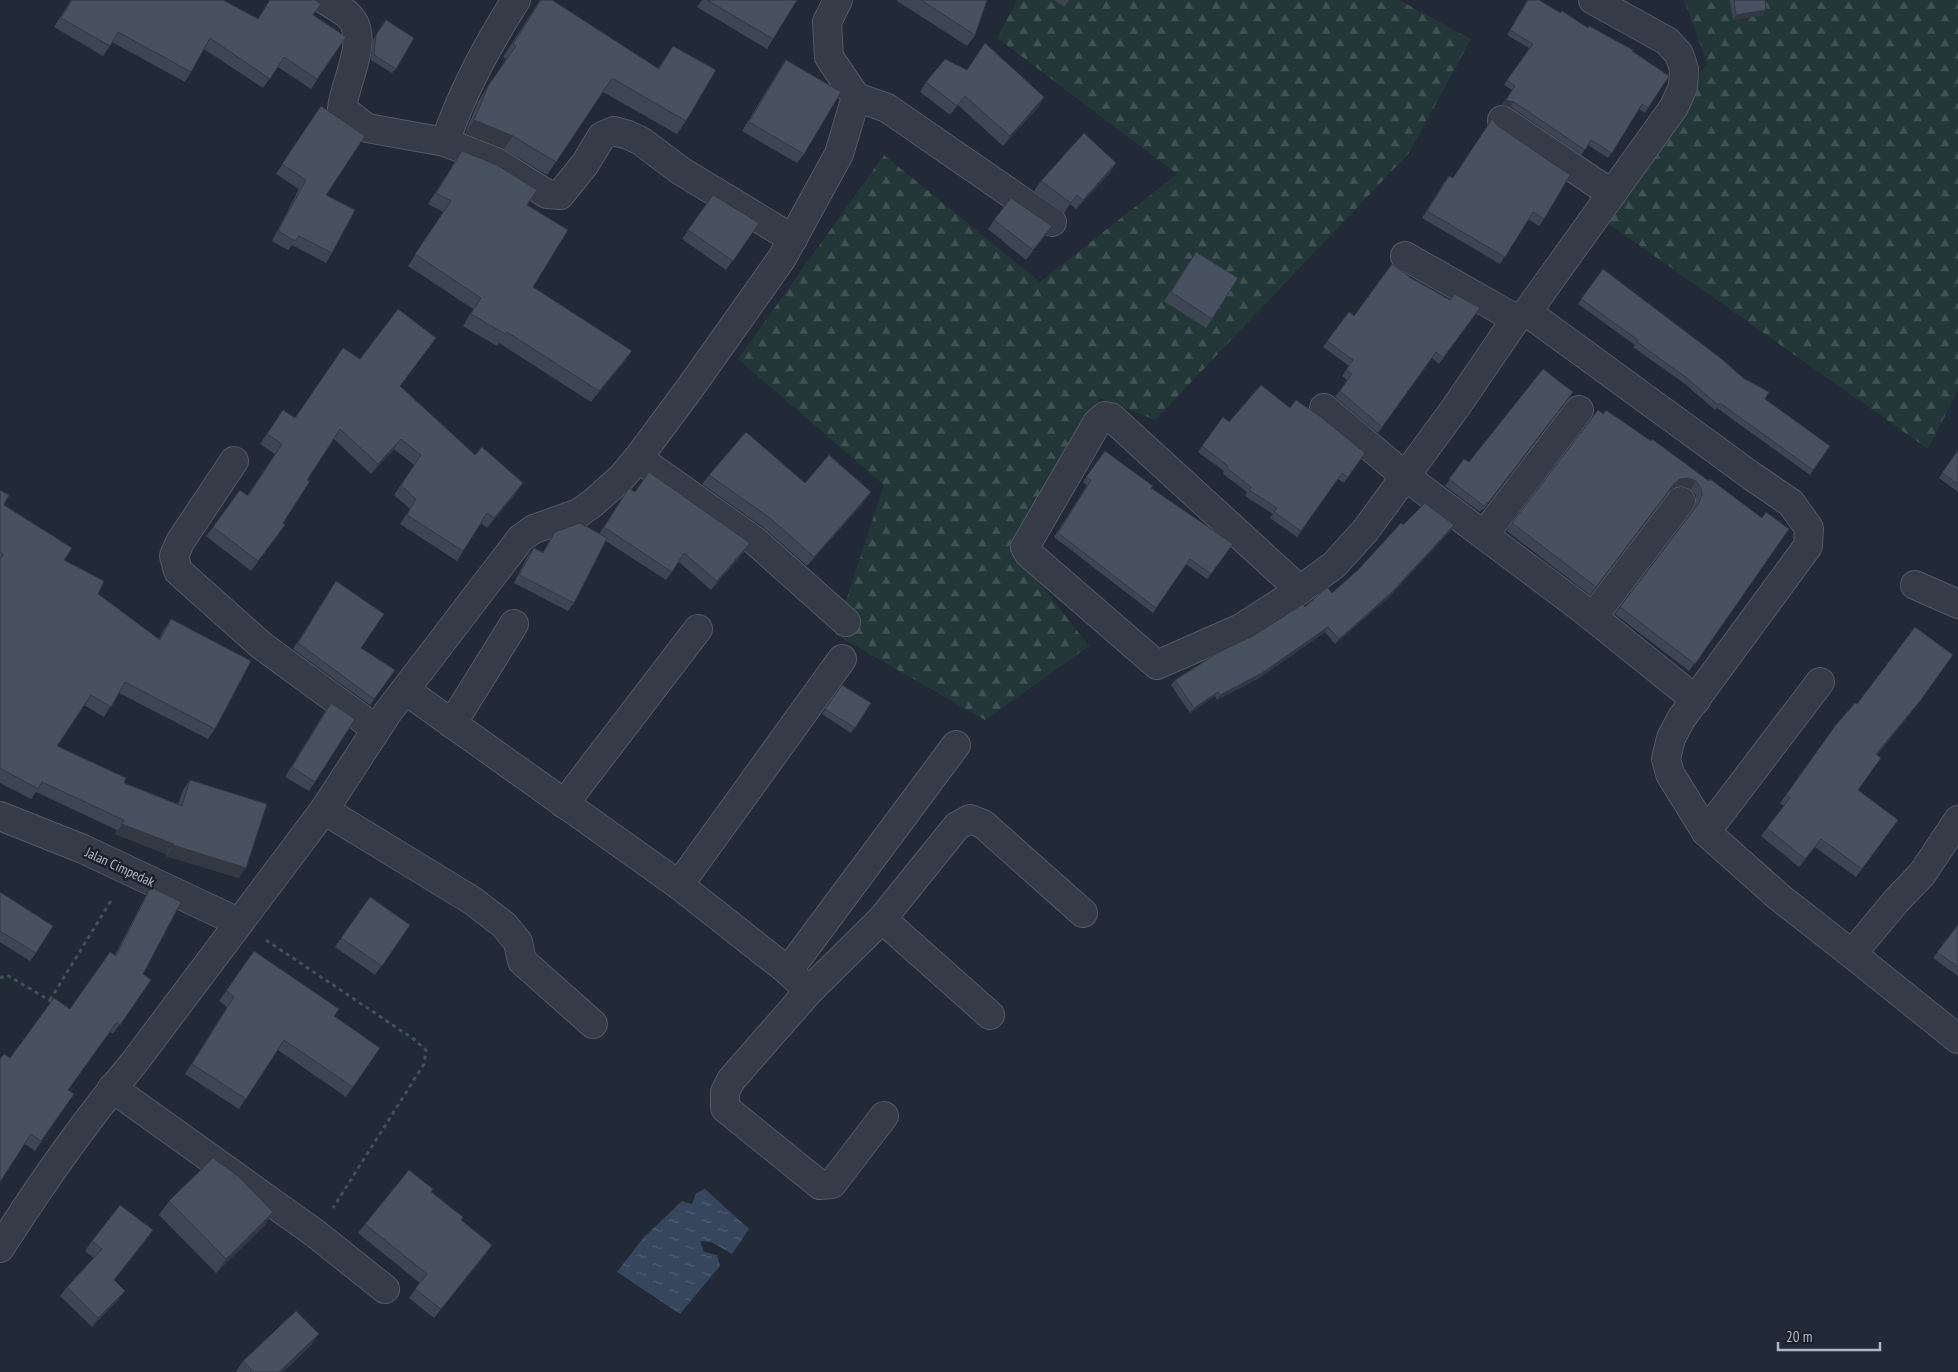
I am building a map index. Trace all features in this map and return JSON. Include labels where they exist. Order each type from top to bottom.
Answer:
[{"type":"street","points":[[325,0],[350,16],[358,33],[357,49],[343,98],[342,109],[367,128],[446,142],[496,162],[547,194],[560,195],[585,164],[602,136],[614,131],[641,141],[681,171],[792,239]]},
{"type":"street","points":[[446,142],[459,103],[490,41],[516,0]]},
{"type":"street","points":[[838,0],[827,22],[829,57],[856,97],[887,108],[1052,222]]},
{"type":"street","points":[[1300,590],[1111,417],[1104,416],[1098,423],[1025,547],[1029,554],[1157,665],[1241,628],[1300,590],[1340,558],[1365,531],[1674,107],[1683,87],[1684,69],[1679,54],[1666,41],[1594,0]]},
{"type":"street","points":[[0,1248],[36,1192],[112,1088],[133,1064],[324,810],[376,729],[521,538],[534,529],[579,513],[622,478],[638,458],[782,258],[840,154],[856,97]]},
{"type":"street","points":[[1502,120],[1612,194]]},
{"type":"street","points":[[1405,256],[1521,315],[1792,503],[1809,528],[1808,546],[1681,719],[1674,732],[1666,759],[1670,774],[1706,832],[1779,897],[1958,1039]]},
{"type":"street","points":[[1324,408],[1405,476],[1593,617],[1696,700]]},
{"type":"street","points":[[1484,535],[1579,410]]},
{"type":"street","points":[[638,458],[754,540],[846,622]]},
{"type":"street","points":[[234,461],[180,542],[174,556],[178,571],[261,644],[376,729]]},
{"type":"street","points":[[1593,617],[1680,501]]},
{"type":"street","points":[[1915,585],[1958,604]]},
{"type":"street","points":[[452,724],[514,624]]},
{"type":"street","points":[[564,804],[698,629]]},
{"type":"street","points":[[679,885],[842,659]]},
{"type":"street","points":[[1706,832],[1820,682]]},
{"type":"street","points":[[405,690],[679,885],[788,971],[809,990]]},
{"type":"street","points":[[788,971],[956,745]]},
{"type":"street","points":[[324,810],[473,901],[504,925],[518,942],[522,961],[593,1024]]},
{"type":"street","name":"Jalan Cimpedak","points":[[0,816],[83,849],[238,922]]},
{"type":"street","points":[[884,1116],[832,1184],[820,1185],[725,1108],[725,1092],[731,1080],[809,990],[882,920],[957,826],[970,819],[983,824],[1083,913]]},
{"type":"street","points":[[1852,954],[1897,900],[1922,874],[1958,820]]},
{"type":"street","points":[[882,920],[990,1015]]},
{"type":"street","points":[[112,1088],[316,1234],[385,1289]]},
{"type":"path","points":[[50,1000],[129,871]]},
{"type":"path","points":[[238,922],[415,1040],[426,1050],[424,1064],[316,1234]]},
{"type":"path","points":[[0,978],[7,975],[57,1006]]},
{"type":"green space","points":[[1017,0],[1399,0],[1471,39],[1409,153],[1155,420],[1100,398],[1010,545],[1089,646],[985,720],[835,634],[884,485],[738,359],[884,155],[1040,282],[1177,174],[997,38]]},
{"type":"green space","points":[[1684,0],[1958,0],[1958,390],[1928,449],[1595,214],[1707,63]]},
{"type":"water","points":[[705,1189],[749,1229],[732,1254],[711,1242],[700,1241],[704,1252],[717,1255],[720,1266],[680,1314],[617,1272],[644,1237],[682,1201],[692,1204],[696,1193]]},
{"type":"building","points":[[72,0],[223,0],[258,19],[270,0],[315,0],[321,4],[313,15],[346,37],[317,79],[284,57],[270,79],[210,38],[191,72],[118,32],[110,46],[61,18]]},
{"type":"building","points":[[541,0],[552,0],[659,69],[673,46],[716,70],[686,121],[612,78],[556,162],[513,136],[474,120],[488,86],[516,46],[513,44]]},
{"type":"building","points":[[707,0],[797,0],[773,39]]},
{"type":"building","points":[[921,0],[987,0],[975,35]]},
{"type":"building","points":[[1528,0],[1539,0],[1560,13],[1562,11],[1588,28],[1589,26],[1633,50],[1669,76],[1648,108],[1642,104],[1612,153],[1591,140],[1585,150],[1514,102],[1506,100],[1515,86],[1507,80],[1533,44],[1510,30]]},
{"type":"building","points":[[1734,0],[1765,0],[1766,10],[1736,15]]},
{"type":"building","points":[[386,20],[414,38],[396,69],[374,55],[376,35]]},
{"type":"building","points":[[985,43],[1044,97],[1010,136],[965,96],[957,106],[926,82],[945,59],[967,70]]},
{"type":"building","points":[[786,60],[841,92],[804,154],[749,122]]},
{"type":"building","points":[[321,106],[365,136],[326,195],[355,210],[332,253],[299,236],[295,241],[278,231],[306,180],[282,164]]},
{"type":"building","points":[[1492,119],[1498,126],[1570,175],[1544,219],[1533,212],[1505,257],[1427,211],[1449,176],[1453,178]]},
{"type":"building","points":[[1084,133],[1116,163],[1083,200],[1077,195],[1071,203],[1041,181]]},
{"type":"building","points":[[462,151],[497,165],[537,190],[527,205],[568,230],[533,287],[632,351],[599,391],[507,332],[505,334],[471,314],[481,298],[415,254],[451,201],[436,193]]},
{"type":"building","points":[[713,195],[759,223],[733,261],[688,230]]},
{"type":"building","points":[[1011,198],[1052,226],[1033,250],[994,220]]},
{"type":"building","points":[[1196,252],[1238,278],[1212,319],[1171,292]]},
{"type":"building","points":[[1392,264],[1411,278],[1450,300],[1455,294],[1480,308],[1443,358],[1436,352],[1382,427],[1340,391],[1352,374],[1346,370],[1353,360],[1327,341],[1349,312],[1354,316]]},
{"type":"building","points":[[1603,269],[1723,360],[1743,378],[1769,392],[1765,399],[1830,446],[1813,470],[1720,403],[1718,405],[1688,379],[1637,342],[1638,340],[1581,299]]},
{"type":"building","points":[[398,309],[436,338],[400,386],[475,455],[482,447],[523,483],[494,518],[487,513],[463,551],[407,515],[416,499],[401,485],[421,455],[401,439],[378,464],[340,429],[307,480],[310,481],[283,523],[285,525],[258,561],[213,527],[240,490],[248,496],[282,444],[267,434],[283,410],[295,418],[343,348],[360,359]]},
{"type":"building","points":[[1543,369],[1573,392],[1484,506],[1449,479],[1464,459],[1469,462]]},
{"type":"building","points":[[1261,385],[1290,408],[1296,400],[1321,417],[1365,453],[1348,477],[1342,473],[1301,531],[1274,512],[1277,508],[1249,490],[1251,487],[1202,446],[1223,417],[1229,422]]},
{"type":"building","points":[[1598,410],[1603,414],[1606,410],[1651,441],[1652,439],[1762,518],[1766,512],[1789,529],[1695,664],[1620,607],[1699,503],[1702,495],[1701,488],[1696,481],[1688,478],[1680,479],[1674,484],[1596,587],[1512,523]]},
{"type":"building","points":[[746,432],[805,483],[829,455],[871,492],[814,557],[770,518],[709,475]]},
{"type":"building","points":[[1958,450],[1958,484],[1942,473]]},
{"type":"building","points":[[1105,451],[1153,486],[1151,488],[1233,544],[1211,574],[1190,559],[1156,608],[1058,533],[1091,480],[1086,477]]},
{"type":"building","points":[[649,472],[750,543],[717,581],[684,553],[672,572],[604,527],[629,488],[635,492]]},
{"type":"building","points":[[0,490],[9,495],[4,505],[72,548],[64,560],[104,581],[98,594],[160,640],[171,619],[251,661],[215,729],[125,682],[111,707],[91,695],[57,746],[126,778],[124,783],[182,806],[190,780],[267,804],[246,868],[173,845],[122,824],[124,820],[42,782],[38,789],[0,768],[0,560],[3,554],[0,552]]},
{"type":"building","points":[[1425,503],[1454,525],[1391,593],[1339,639],[1328,627],[1262,673],[1220,695],[1218,692],[1194,708],[1175,680],[1221,651],[1253,636],[1303,604],[1305,607],[1327,587],[1332,593],[1358,570],[1401,523],[1403,525]]},
{"type":"building","points":[[580,523],[607,538],[574,603],[519,575],[534,548],[543,553],[555,532]]},
{"type":"building","points":[[336,581],[384,614],[361,648],[395,670],[374,699],[298,643]]},
{"type":"building","points":[[1915,627],[1953,655],[1920,701],[1876,754],[1881,758],[1858,790],[1898,820],[1862,869],[1821,839],[1805,859],[1767,828],[1790,798],[1786,795],[1835,726],[1855,703],[1857,704]]},
{"type":"building","points":[[842,685],[871,703],[855,728],[825,709]]},
{"type":"building","points":[[331,703],[355,719],[315,782],[292,767]]},
{"type":"building","points":[[151,887],[181,902],[143,974],[151,980],[120,1025],[116,1023],[68,1090],[74,1094],[41,1141],[31,1134],[0,1182],[0,1059],[4,1054],[10,1058],[54,998],[70,1009],[110,952],[116,956]]},
{"type":"building","points":[[0,892],[53,926],[36,953],[0,931]]},
{"type":"building","points":[[370,897],[410,925],[382,966],[341,938]]},
{"type":"building","points":[[1958,925],[1958,967],[1937,952]]},
{"type":"building","points":[[254,951],[339,1009],[334,1016],[380,1048],[353,1087],[284,1040],[246,1099],[192,1064],[234,997],[226,991]]},
{"type":"building","points":[[213,1158],[239,1177],[273,1212],[226,1259],[169,1201]]},
{"type":"building","points":[[409,1170],[433,1189],[431,1192],[463,1217],[461,1220],[492,1245],[441,1309],[415,1289],[427,1274],[365,1224]]},
{"type":"building","points":[[120,1205],[153,1230],[114,1280],[125,1291],[98,1318],[67,1287],[102,1249],[92,1241]]},
{"type":"building","points":[[296,1311],[319,1334],[279,1372],[254,1372],[243,1361]]}]
